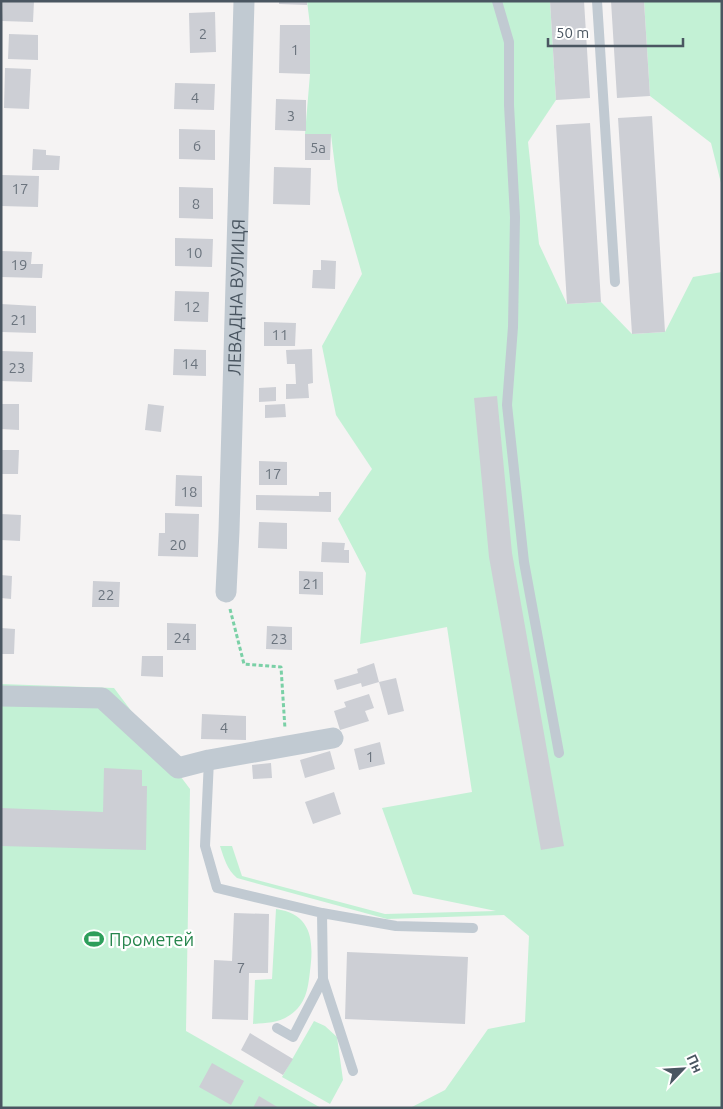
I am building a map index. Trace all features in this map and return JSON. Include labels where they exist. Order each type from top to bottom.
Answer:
[{"type":"street","name":"ЛЕВАДНА ВУЛИЦЯ","points":[[226,592],[244,1]]},
{"type":"street","points":[[1,696],[102,698],[178,768],[209,760],[286,748],[333,738]]},
{"type":"lane","points":[[497,1],[509,42],[509,105],[515,217],[513,327],[507,405],[524,562],[559,753]]},
{"type":"lane","points":[[596,1],[615,282]]},
{"type":"lane","points":[[209,760],[205,846],[216,888],[322,913],[396,926],[473,928]]},
{"type":"lane","points":[[322,913],[323,979],[353,1071]]},
{"type":"lane","points":[[276,1028],[293,1037],[323,979]]},
{"type":"path","points":[[226,592],[244,664],[281,667],[286,748]]},
{"type":"green space","points":[[307,1],[550,1],[556,100],[528,142],[539,244],[567,304],[601,302],[632,334],[665,332],[693,277],[722,272],[722,1108],[410,1108],[445,1090],[488,1029],[525,1022],[529,936],[504,915],[387,919],[237,878],[228,868],[224,859],[220,846],[232,846],[242,876],[385,914],[496,911],[413,894],[382,808],[472,792],[447,627],[360,644],[366,573],[338,519],[372,469],[336,415],[322,346],[362,274],[338,190],[331,135],[305,134],[310,74],[310,25]]},
{"type":"green space","points":[[644,1],[722,1],[722,187],[711,143],[650,96]]},
{"type":"green space","name":"Прометей","points":[[1,684],[114,688],[190,789],[186,1031],[321,1108],[1,1108]]},
{"type":"green space","points":[[276,909],[297,917],[304,923],[308,931],[311,960],[308,984],[300,1006],[286,1018],[268,1023],[253,1024],[255,980],[272,979]]},
{"type":"green space","points":[[314,1021],[325,1026],[337,1037],[343,1080],[330,1104],[282,1077]]},
{"type":"building","points":[[3,1],[34,1],[33,22],[2,21]]},
{"type":"building","points":[[279,1],[307,1],[307,5],[279,4]]},
{"type":"building","points":[[550,1],[584,1],[590,98],[556,100]]},
{"type":"building","points":[[611,1],[644,1],[650,96],[617,98]]},
{"type":"building","points":[[215,12],[216,52],[190,53],[189,13]]},
{"type":"building","points":[[280,25],[310,25],[310,74],[279,73]]},
{"type":"building","points":[[9,34],[38,35],[38,60],[8,59]]},
{"type":"building","points":[[5,68],[31,69],[29,109],[4,108]]},
{"type":"building","points":[[175,83],[215,84],[214,110],[174,109]]},
{"type":"building","points":[[276,99],[306,100],[306,131],[275,130]]},
{"type":"building","points":[[652,116],[665,332],[632,334],[618,118]]},
{"type":"building","points":[[590,123],[601,302],[567,304],[556,125]]},
{"type":"building","points":[[179,129],[215,130],[215,160],[179,159]]},
{"type":"building","points":[[305,134],[331,134],[330,160],[305,160]]},
{"type":"building","points":[[33,149],[46,150],[46,155],[60,156],[59,170],[32,170]]},
{"type":"building","points":[[274,167],[311,168],[310,205],[273,204]]},
{"type":"building","points":[[2,175],[39,176],[38,207],[1,206]]},
{"type":"building","points":[[179,187],[213,188],[213,219],[179,218]]},
{"type":"building","points":[[175,238],[213,239],[212,267],[175,266]]},
{"type":"building","points":[[1,251],[32,252],[31,264],[43,264],[42,278],[1,277]]},
{"type":"building","points":[[321,260],[336,261],[335,289],[312,288],[313,270],[321,270]]},
{"type":"building","points":[[175,291],[209,292],[208,322],[174,321]]},
{"type":"building","points":[[1,304],[36,306],[36,333],[1,332]]},
{"type":"building","points":[[264,322],[296,323],[295,346],[264,346]]},
{"type":"building","points":[[174,349],[206,350],[206,376],[173,375]]},
{"type":"building","points":[[312,349],[313,383],[308,384],[309,398],[286,399],[286,384],[296,384],[295,364],[287,364],[286,350]]},
{"type":"building","points":[[1,351],[33,352],[32,382],[1,381]]},
{"type":"building","points":[[276,387],[276,401],[259,402],[259,388]]},
{"type":"building","points":[[497,396],[512,553],[564,846],[541,850],[489,557],[474,398]]},
{"type":"building","points":[[1,404],[19,404],[19,430],[1,429]]},
{"type":"building","points":[[148,404],[164,406],[161,432],[145,430]]},
{"type":"building","points":[[285,404],[286,417],[265,418],[265,405]]},
{"type":"building","points":[[1,450],[19,450],[18,474],[1,474]]},
{"type":"building","points":[[259,461],[287,462],[287,485],[259,485]]},
{"type":"building","points":[[176,475],[202,476],[202,507],[175,506]]},
{"type":"building","points":[[319,492],[331,492],[331,512],[256,510],[256,495],[319,496]]},
{"type":"building","points":[[165,513],[199,514],[198,557],[158,556],[159,533],[165,533]]},
{"type":"building","points":[[1,514],[21,515],[20,541],[1,540]]},
{"type":"building","points":[[259,522],[287,523],[287,549],[258,548]]},
{"type":"building","points":[[322,542],[345,543],[344,550],[349,550],[349,563],[321,562]]},
{"type":"building","points":[[299,571],[323,572],[323,595],[299,594]]},
{"type":"building","points":[[1,575],[12,576],[11,599],[1,598]]},
{"type":"building","points":[[93,581],[120,582],[119,607],[92,607]]},
{"type":"building","points":[[167,623],[196,624],[196,650],[167,650]]},
{"type":"building","points":[[267,626],[292,627],[292,650],[266,649]]},
{"type":"building","points":[[1,628],[15,629],[14,654],[1,654]]},
{"type":"building","points":[[142,656],[163,656],[163,677],[141,676]]},
{"type":"building","points":[[374,663],[379,682],[362,687],[361,683],[337,690],[334,680],[358,673],[357,669]]},
{"type":"building","points":[[396,678],[404,711],[388,715],[379,682]]},
{"type":"building","points":[[369,694],[374,708],[365,711],[369,721],[340,730],[334,711],[346,707],[344,702]]},
{"type":"building","points":[[202,714],[246,716],[246,740],[201,739]]},
{"type":"building","points":[[380,742],[385,764],[359,770],[354,749]]},
{"type":"building","points":[[330,751],[335,769],[305,778],[300,760]]},
{"type":"building","points":[[271,763],[272,778],[253,779],[252,765]]},
{"type":"building","points":[[104,768],[142,770],[142,786],[147,786],[146,850],[1,846],[1,808],[103,812]]},
{"type":"building","points":[[334,792],[341,814],[313,824],[305,802]]},
{"type":"building","points":[[234,913],[269,914],[268,973],[249,973],[248,1020],[212,1019],[214,960],[232,961]]},
{"type":"building","points":[[347,952],[468,957],[465,1024],[345,1019]]},
{"type":"building","points":[[250,1033],[293,1059],[283,1075],[241,1050]]},
{"type":"building","points":[[212,1063],[244,1081],[231,1105],[199,1087]]},
{"type":"building","points":[[259,1096],[279,1108],[253,1108]]},
{"type":"place","name":"Прометей","points":[[94,939]]}]
